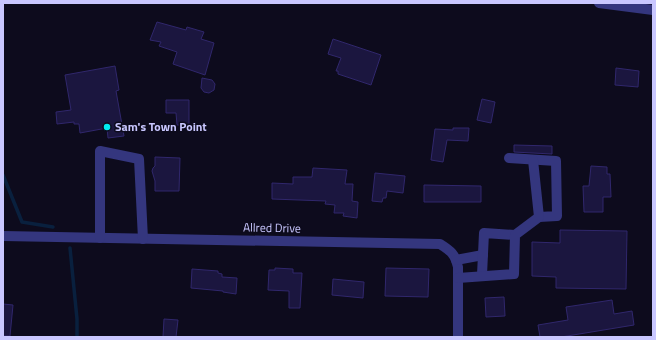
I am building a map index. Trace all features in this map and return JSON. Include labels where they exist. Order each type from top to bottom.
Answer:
[{"type":"street","points":[[599,3],[653,10]]},
{"type":"street","points":[[100,238],[100,151],[139,160],[143,239]]},
{"type":"street","points":[[482,276],[484,233],[515,234],[539,217],[557,216],[556,161],[509,158]]},
{"type":"street","points":[[533,160],[539,217]]},
{"type":"street","points":[[458,278],[514,274],[515,234]]},
{"type":"street","name":"Allred Drive","points":[[3,236],[440,244],[451,251],[456,260]]},
{"type":"street","points":[[458,337],[458,278],[456,260],[483,255]]},
{"type":"building","points":[[157,22],[186,30],[187,27],[204,32],[201,39],[214,43],[205,75],[173,64],[177,52],[159,46],[161,42],[150,40]]},
{"type":"building","points":[[333,39],[381,55],[371,85],[338,74],[338,71],[336,71],[341,58],[328,54]]},
{"type":"building","points":[[115,66],[119,90],[116,91],[124,136],[108,138],[107,128],[80,133],[79,124],[74,124],[74,122],[57,124],[56,112],[71,110],[65,75]]},
{"type":"building","points":[[616,68],[639,71],[638,87],[615,85]]},
{"type":"building","points":[[202,78],[212,80],[215,84],[214,90],[209,93],[204,92],[201,88]]},
{"type":"building","points":[[482,99],[495,102],[491,123],[477,120]]},
{"type":"building","points":[[166,100],[189,100],[189,125],[177,125],[176,113],[166,113]]},
{"type":"building","points":[[453,128],[469,128],[468,141],[447,140],[443,162],[431,160],[435,129],[453,130]]},
{"type":"building","points":[[514,145],[552,146],[552,154],[514,152]]},
{"type":"building","points":[[155,157],[180,158],[179,191],[155,191],[155,181],[152,171],[155,166]]},
{"type":"building","points":[[591,166],[607,167],[607,174],[610,174],[611,197],[603,197],[603,212],[584,212],[583,186],[589,186]]},
{"type":"building","points":[[313,168],[347,170],[345,184],[353,184],[352,201],[358,202],[357,218],[343,216],[344,213],[334,213],[335,205],[325,204],[326,201],[272,199],[272,183],[293,184],[293,177],[312,177]]},
{"type":"building","points":[[375,173],[405,176],[403,193],[387,191],[386,198],[383,198],[382,202],[372,201]]},
{"type":"building","points":[[424,185],[481,186],[481,202],[424,202]]},
{"type":"building","points":[[560,230],[627,231],[626,289],[556,288],[556,277],[532,276],[532,242],[560,243]]},
{"type":"building","points":[[275,268],[293,269],[293,273],[302,273],[300,308],[289,308],[289,291],[268,290],[269,270],[275,270]]},
{"type":"building","points":[[386,268],[429,269],[428,297],[385,296]]},
{"type":"building","points":[[192,269],[218,271],[218,273],[222,274],[222,277],[237,278],[236,294],[223,291],[191,288]]},
{"type":"building","points":[[333,279],[364,282],[363,298],[332,295]]},
{"type":"building","points":[[504,297],[505,316],[486,317],[485,298]]},
{"type":"building","points":[[612,300],[614,314],[632,311],[634,325],[561,337],[540,337],[538,325],[568,320],[566,307]]},
{"type":"building","points":[[3,304],[13,305],[10,336],[3,336]]},
{"type":"building","points":[[164,319],[178,320],[176,337],[163,337]]},
{"type":"waterway","points":[[3,175],[22,222],[53,227]]},
{"type":"waterway","points":[[70,248],[77,319],[77,337]]},
{"type":"place","name":"Sam's Town Point","points":[[107,127]]}]
